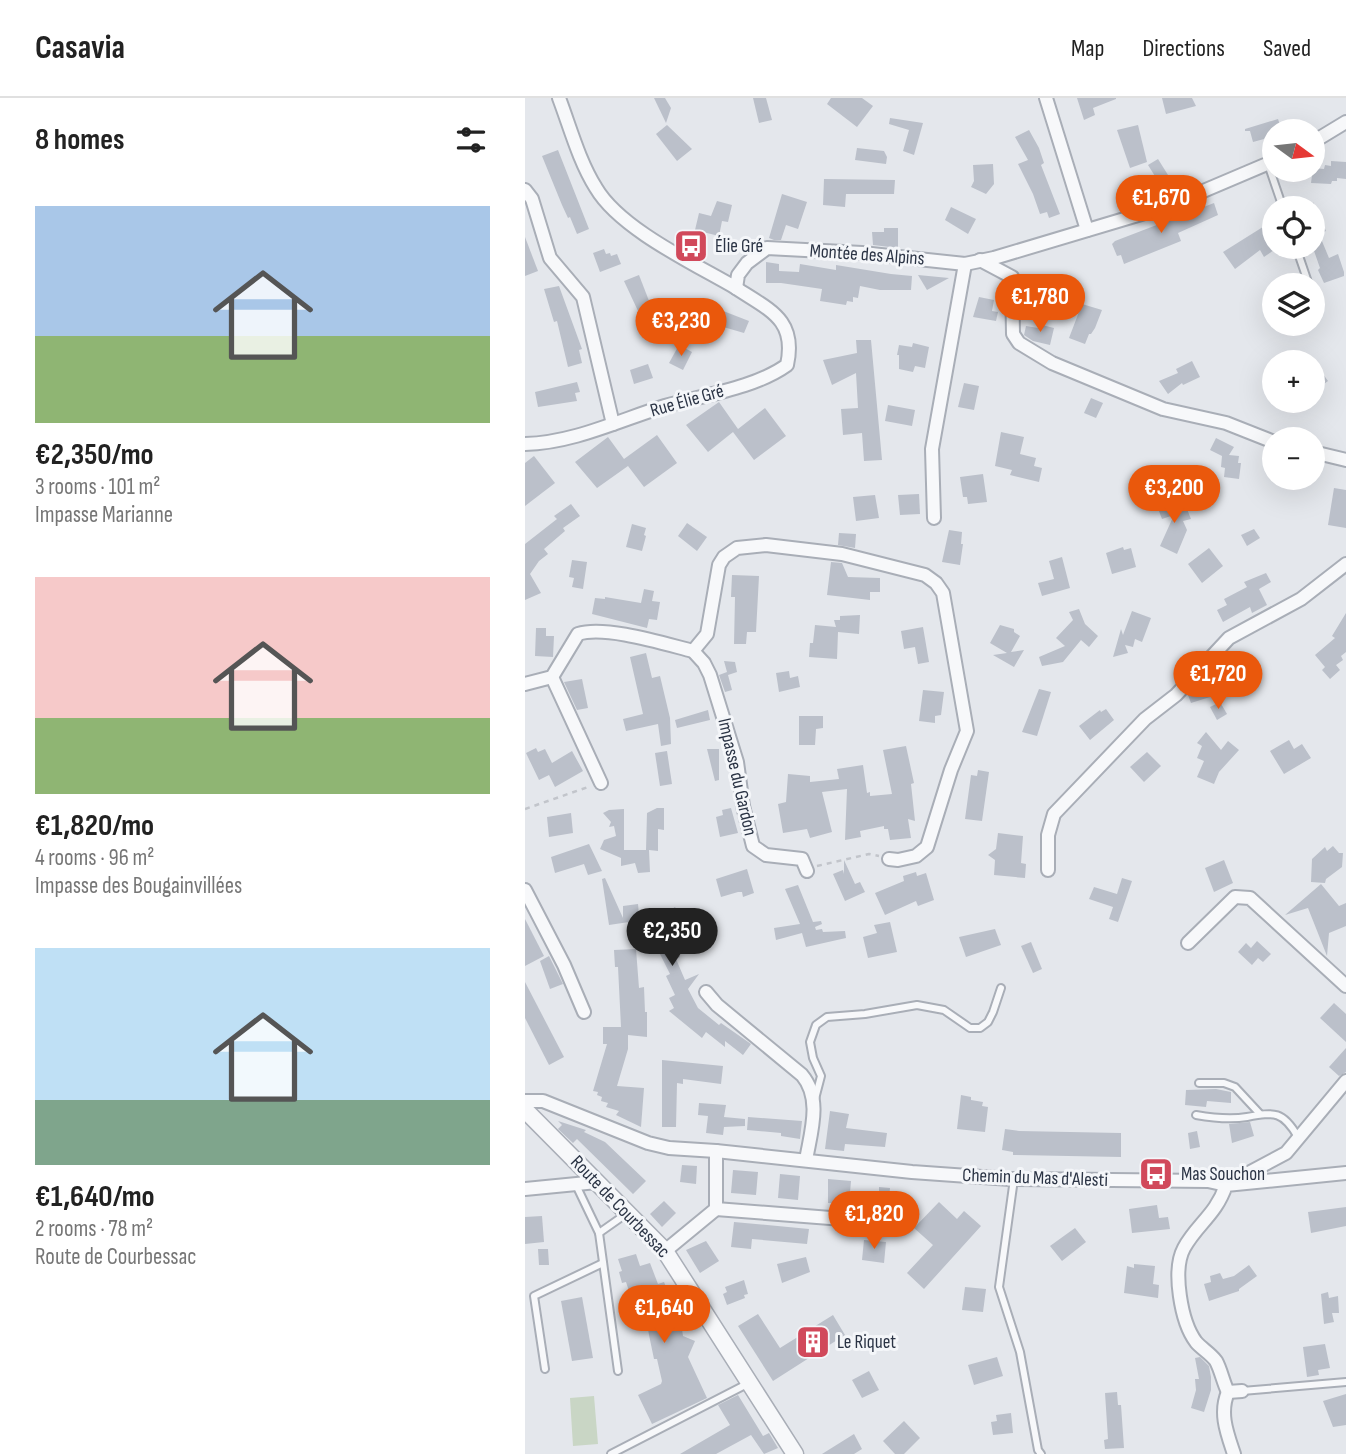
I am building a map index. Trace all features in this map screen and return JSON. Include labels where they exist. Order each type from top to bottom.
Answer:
[{"type":"street","points":[[559,98],[591,180],[611,208],[647,236],[736,288]]},
{"type":"street","points":[[1046,98],[1087,230]]},
{"type":"street","points":[[1325,135],[1346,122]]},
{"type":"street","name":"Montée des Alpins","points":[[736,288],[738,275],[747,263],[767,248],[862,253],[965,264],[1168,206],[1262,166]]},
{"type":"street","points":[[525,190],[532,199],[550,258],[583,297],[613,424]]},
{"type":"street","points":[[980,260],[1012,277],[1013,334],[1019,343],[1052,363],[1163,409],[1226,423],[1262,437]]},
{"type":"street","points":[[934,518],[932,449],[965,264]]},
{"type":"street","name":"Rue Élie Gré","points":[[525,444],[540,443],[613,424],[771,377],[787,365],[791,349],[787,332],[779,316],[736,288]]},
{"type":"street","points":[[1325,455],[1346,460]]},
{"type":"street","points":[[525,684],[552,677],[578,634],[586,631],[634,637],[693,652],[707,634],[719,565],[724,556],[737,548],[766,545],[842,554],[925,575],[936,583],[943,593],[967,731],[951,770],[927,847],[916,856],[889,859]]},
{"type":"street","points":[[1048,870],[1048,835],[1054,814],[1145,719],[1177,695],[1229,638],[1301,599],[1346,564]]},
{"type":"street","name":"Impasse du Gardon","points":[[693,652],[704,663],[710,675],[737,762],[743,806],[754,846],[766,855],[802,859],[807,871]]},
{"type":"street","points":[[552,677],[601,783]]},
{"type":"street","points":[[525,890],[564,965],[584,1012]]},
{"type":"street","points":[[1188,943],[1235,897],[1250,898],[1346,986]]},
{"type":"street","points":[[706,992],[717,1005],[811,1085],[814,1101],[806,1160]]},
{"type":"street","points":[[1234,1454],[1226,1432],[1223,1404],[1228,1392],[1218,1365],[1196,1342],[1186,1316],[1178,1280],[1179,1261],[1183,1250],[1210,1217],[1226,1185],[1286,1153],[1346,1081]]},
{"type":"street","name":"Chemin du Mas d'Alesti","points":[[525,1101],[543,1101],[648,1143],[669,1148],[912,1172],[1014,1179],[1207,1181],[1226,1185],[1346,1173]]},
{"type":"street","name":"Route de Courbessac","points":[[525,1110],[665,1251],[795,1454]]},
{"type":"street","points":[[716,1151],[716,1209]]},
{"type":"street","points":[[525,1189],[597,1182]]},
{"type":"street","points":[[665,1251],[716,1209],[843,1219],[849,1225]]},
{"type":"street","points":[[1228,1392],[1242,1391]]},
{"type":"lane","points":[[814,1101],[821,1076],[810,1042],[816,1025],[827,1017],[917,1005],[944,1010],[970,1028],[979,1028],[988,1022],[1001,988]]},
{"type":"lane","points":[[1199,1083],[1224,1083],[1235,1087],[1260,1114]]},
{"type":"lane","points":[[1196,1115],[1216,1119],[1276,1114],[1288,1121],[1298,1137]]},
{"type":"lane","points":[[1014,1179],[999,1287],[1020,1352],[1038,1450],[1041,1454]]},
{"type":"lane","points":[[576,1184],[599,1233],[618,1371]]},
{"type":"lane","points":[[599,1233],[628,1213]]},
{"type":"lane","points":[[545,1369],[534,1296],[603,1263]]},
{"type":"lane","points":[[611,1454],[750,1382]]},
{"type":"lane","points":[[1242,1391],[1346,1382]]},
{"type":"path","points":[[525,809],[601,783]]},
{"type":"path","points":[[807,871],[816,866],[869,854],[889,859]]},
{"type":"green space","points":[[594,1396],[598,1444],[573,1446],[570,1398]]},
{"type":"building","points":[[654,98],[665,98],[671,108],[666,123]]},
{"type":"building","points":[[753,98],[766,98],[772,120],[759,123]]},
{"type":"building","points":[[831,98],[862,98],[873,106],[857,127],[827,104]]},
{"type":"building","points":[[1077,98],[1116,99],[1093,108],[1095,115],[1084,120]]},
{"type":"building","points":[[1162,98],[1192,98],[1196,106],[1166,114]]},
{"type":"building","points":[[890,118],[923,123],[914,155],[903,151],[909,130],[889,124]]},
{"type":"building","points":[[1262,124],[1262,140],[1253,142],[1250,131],[1245,129]]},
{"type":"building","points":[[667,125],[692,149],[677,161],[656,134]]},
{"type":"building","points":[[1138,125],[1147,162],[1130,168],[1117,130]]},
{"type":"building","points":[[1029,130],[1039,148],[1044,163],[1041,165],[1060,214],[1049,218],[1047,212],[1040,214],[1018,164],[1028,160],[1015,137]]},
{"type":"building","points":[[857,148],[884,151],[886,164],[855,160]]},
{"type":"building","points":[[558,150],[589,229],[577,234],[542,156]]},
{"type":"building","points":[[1158,159],[1168,175],[1158,181],[1148,165]]},
{"type":"building","points":[[1331,161],[1346,162],[1346,179],[1337,178],[1337,181],[1332,181],[1331,184],[1311,183],[1325,182],[1325,165],[1331,166]]},
{"type":"building","points":[[993,164],[994,184],[986,194],[971,187],[974,181],[973,165]]},
{"type":"building","points":[[824,179],[895,180],[894,194],[846,194],[845,207],[823,205]]},
{"type":"building","points":[[782,194],[807,202],[798,229],[786,225],[781,240],[774,240],[769,238]]},
{"type":"building","points":[[717,201],[732,205],[728,222],[722,221],[719,236],[695,230],[699,213],[711,216]]},
{"type":"building","points":[[1214,203],[1218,215],[1178,233],[1181,241],[1124,264],[1121,255],[1117,256],[1112,244],[1115,241]]},
{"type":"building","points":[[951,207],[976,219],[968,234],[945,220]]},
{"type":"building","points":[[884,228],[898,228],[898,248],[873,245],[872,232],[884,232]]},
{"type":"building","points":[[1262,228],[1262,254],[1260,250],[1235,269],[1223,252]]},
{"type":"building","points":[[525,237],[538,271],[525,276]]},
{"type":"building","points":[[1325,248],[1329,258],[1338,254],[1344,276],[1325,283],[1325,273],[1319,273],[1317,259],[1325,259]]},
{"type":"building","points":[[604,249],[606,254],[610,253],[611,256],[617,254],[621,264],[600,272],[593,253]]},
{"type":"building","points":[[766,262],[779,264],[779,271],[799,272],[800,264],[836,270],[836,265],[912,276],[911,290],[880,290],[860,286],[858,298],[853,297],[853,302],[847,301],[846,305],[820,301],[822,289],[766,283]]},
{"type":"building","points":[[639,275],[651,306],[638,311],[624,281]]},
{"type":"building","points":[[918,275],[949,278],[927,290]]},
{"type":"building","points":[[559,286],[582,349],[579,350],[582,363],[568,367],[557,321],[554,322],[544,289]]},
{"type":"building","points":[[979,297],[994,300],[992,311],[998,312],[996,321],[973,317]]},
{"type":"building","points":[[674,298],[684,328],[669,334],[658,303]]},
{"type":"building","points":[[1082,304],[1102,310],[1085,344],[1069,338]]},
{"type":"building","points":[[718,309],[749,321],[744,333],[713,324]]},
{"type":"building","points":[[1038,324],[1054,328],[1050,345],[1033,341],[1024,335],[1026,326],[1038,328]]},
{"type":"building","points":[[856,340],[871,340],[882,460],[864,461],[862,433],[843,435],[841,409],[858,408],[856,373],[832,385],[823,360],[857,353]]},
{"type":"building","points":[[913,343],[929,347],[925,368],[915,366],[913,372],[899,369],[899,345],[912,347]]},
{"type":"building","points":[[679,345],[692,352],[683,370],[669,363]]},
{"type":"building","points":[[1192,361],[1200,377],[1183,385],[1182,383],[1168,394],[1159,381],[1178,373],[1176,369]]},
{"type":"building","points":[[648,364],[653,378],[634,384],[630,370]]},
{"type":"building","points":[[577,382],[580,392],[575,393],[577,401],[538,407],[535,392]]},
{"type":"building","points":[[964,383],[979,386],[974,410],[958,407]]},
{"type":"building","points":[[1091,398],[1103,403],[1096,418],[1084,413]]},
{"type":"building","points":[[719,402],[738,429],[765,408],[786,436],[754,460],[733,432],[708,452],[686,425]]},
{"type":"building","points":[[888,405],[915,410],[912,426],[885,421]]},
{"type":"building","points":[[1001,432],[1024,437],[1020,454],[1036,458],[1034,466],[1042,468],[1039,482],[1010,475],[1012,470],[995,466]]},
{"type":"building","points":[[657,435],[677,463],[644,487],[628,466],[597,488],[575,462],[608,437],[624,459]]},
{"type":"building","points":[[1216,438],[1234,447],[1229,455],[1239,456],[1239,479],[1224,477],[1222,456],[1210,450]]},
{"type":"building","points":[[534,456],[555,483],[525,506],[525,463]]},
{"type":"building","points":[[983,474],[987,502],[968,504],[967,497],[963,497],[960,477]]},
{"type":"building","points":[[1334,488],[1346,490],[1346,528],[1328,525]]},
{"type":"building","points":[[919,494],[920,514],[900,515],[898,495]]},
{"type":"building","points":[[875,495],[879,518],[856,521],[853,497]]},
{"type":"building","points":[[1170,498],[1175,511],[1177,506],[1185,504],[1191,519],[1183,521],[1187,530],[1177,554],[1160,546],[1174,515],[1162,519],[1156,503]]},
{"type":"building","points":[[571,504],[580,516],[563,528],[565,531],[544,549],[548,554],[530,574],[541,593],[525,600],[525,544],[557,519],[554,516]]},
{"type":"building","points":[[687,523],[707,537],[697,551],[678,536]]},
{"type":"building","points":[[632,524],[646,528],[642,551],[626,547]]},
{"type":"building","points":[[1254,529],[1260,538],[1247,546],[1241,535]]},
{"type":"building","points":[[949,530],[962,532],[960,565],[942,562]]},
{"type":"building","points":[[839,533],[856,534],[855,548],[838,545]]},
{"type":"building","points":[[1123,547],[1124,550],[1131,548],[1136,567],[1112,574],[1106,553]]},
{"type":"building","points":[[1209,548],[1223,566],[1202,583],[1188,564]]},
{"type":"building","points":[[1062,557],[1070,588],[1042,596],[1038,583],[1054,579],[1049,561]]},
{"type":"building","points":[[572,560],[587,562],[583,589],[572,587],[574,578],[569,577]]},
{"type":"building","points":[[831,562],[842,563],[848,577],[880,578],[880,592],[870,592],[870,600],[827,595]]},
{"type":"building","points":[[1266,573],[1271,582],[1259,589],[1267,605],[1252,613],[1250,607],[1223,622],[1217,610],[1227,605],[1224,599],[1247,587],[1244,582]]},
{"type":"building","points":[[732,575],[759,576],[756,632],[747,632],[746,644],[734,644],[735,597],[731,597]]},
{"type":"building","points":[[644,589],[654,591],[652,601],[660,602],[657,620],[649,619],[647,628],[592,614],[595,598],[641,603]]},
{"type":"building","points":[[1079,609],[1085,624],[1098,636],[1089,647],[1081,640],[1063,662],[1042,666],[1039,657],[1065,646],[1056,638],[1073,620],[1069,612]]},
{"type":"building","points":[[1132,611],[1151,618],[1142,642],[1135,639],[1133,647],[1125,645],[1128,653],[1113,657],[1121,629],[1123,635]]},
{"type":"building","points":[[1346,613],[1346,652],[1341,656],[1343,660],[1336,665],[1340,670],[1330,679],[1322,670],[1325,667],[1315,655],[1335,638],[1332,636]]},
{"type":"building","points":[[860,615],[859,634],[838,632],[837,659],[809,657],[815,625],[836,627],[834,620],[840,620],[840,616]]},
{"type":"building","points":[[1000,625],[1014,629],[1020,636],[1011,652],[1024,650],[1014,667],[993,655],[1007,653],[990,643]]},
{"type":"building","points":[[923,627],[929,662],[918,664],[915,647],[904,649],[901,631]]},
{"type":"building","points":[[536,628],[546,628],[546,636],[554,636],[553,657],[535,656]]},
{"type":"building","points":[[646,653],[652,678],[660,676],[670,718],[671,744],[661,746],[658,724],[626,731],[623,719],[643,714],[630,657]]},
{"type":"building","points":[[724,661],[735,662],[737,672],[728,675],[732,690],[725,692],[719,675],[727,672]]},
{"type":"building","points":[[789,671],[790,678],[798,676],[800,687],[779,692],[776,673]]},
{"type":"building","points":[[582,679],[588,708],[577,710],[564,682]]},
{"type":"building","points":[[1206,686],[1210,697],[1191,703],[1188,695]]},
{"type":"building","points":[[1039,689],[1051,692],[1037,736],[1022,732]]},
{"type":"building","points":[[923,690],[944,692],[941,715],[935,716],[935,723],[919,721]]},
{"type":"building","points":[[1220,702],[1227,714],[1217,720],[1210,707]]},
{"type":"building","points":[[1106,709],[1114,720],[1090,740],[1079,726],[1100,710],[1101,712]]},
{"type":"building","points":[[708,710],[710,720],[677,728],[675,720]]},
{"type":"building","points":[[799,716],[823,716],[823,728],[816,729],[815,745],[799,745]]},
{"type":"building","points":[[1206,732],[1221,750],[1228,741],[1239,750],[1219,772],[1214,784],[1197,777],[1204,761],[1197,758],[1202,746],[1197,743]]},
{"type":"building","points":[[1289,740],[1294,749],[1302,744],[1311,758],[1284,774],[1270,751]]},
{"type":"building","points":[[906,746],[914,783],[911,784],[915,821],[908,819],[911,838],[890,840],[888,829],[884,829],[884,826],[860,831],[861,837],[845,840],[847,789],[822,792],[832,832],[810,838],[807,829],[783,833],[778,804],[786,802],[788,774],[810,776],[810,782],[839,779],[837,769],[863,765],[867,793],[870,792],[870,796],[892,794],[883,750]]},
{"type":"building","points":[[536,748],[538,752],[545,749],[552,763],[572,751],[583,771],[555,787],[549,775],[539,780],[526,753]]},
{"type":"building","points":[[707,749],[719,749],[719,780],[715,781]]},
{"type":"building","points":[[667,751],[672,784],[660,786],[655,753]]},
{"type":"building","points":[[1147,752],[1161,766],[1144,782],[1130,767]]},
{"type":"building","points":[[978,770],[989,772],[982,821],[965,819],[971,775],[977,776]]},
{"type":"building","points":[[664,808],[664,830],[658,829],[658,851],[649,850],[650,872],[638,873],[635,863],[621,866],[621,858],[600,849],[604,840],[616,836],[614,826],[609,827],[611,822],[603,813],[624,809],[624,850],[646,850],[647,813]]},
{"type":"building","points":[[731,808],[738,833],[720,837],[716,817],[723,815],[722,810]]},
{"type":"building","points":[[571,813],[573,833],[549,837],[547,817]]},
{"type":"building","points":[[998,833],[1023,836],[1021,863],[1026,864],[1025,878],[994,875],[995,860],[988,855],[996,849]]},
{"type":"building","points":[[589,844],[602,871],[588,875],[584,864],[555,873],[551,857]]},
{"type":"building","points":[[1333,846],[1339,853],[1343,853],[1342,867],[1326,879],[1325,883],[1311,882],[1312,859],[1325,847],[1327,851]]},
{"type":"building","points":[[844,860],[855,884],[860,882],[865,892],[845,901],[833,874],[843,870],[844,874]]},
{"type":"building","points":[[1224,860],[1233,883],[1214,892],[1205,868]]},
{"type":"building","points":[[747,869],[754,893],[743,897],[742,892],[738,892],[721,897],[716,879]]},
{"type":"building","points":[[916,872],[917,876],[926,873],[934,900],[918,906],[916,901],[885,915],[875,893],[904,881],[903,876]]},
{"type":"building","points":[[605,878],[623,918],[623,906],[638,904],[640,925],[653,922],[675,907],[681,917],[675,929],[683,946],[677,949],[680,957],[676,959],[685,980],[699,974],[688,989],[698,1008],[719,1025],[721,1023],[751,1044],[743,1055],[725,1041],[725,1047],[706,1032],[702,1038],[669,1011],[674,1008],[669,998],[675,995],[666,976],[670,974],[654,942],[634,945],[629,922],[609,925],[602,879]]},
{"type":"building","points":[[1122,878],[1132,881],[1118,922],[1109,919],[1113,907],[1089,899],[1094,887],[1117,894]]},
{"type":"building","points":[[1321,884],[1339,906],[1346,903],[1346,926],[1329,933],[1327,956],[1308,908],[1285,915]]},
{"type":"building","points":[[798,885],[813,922],[821,921],[822,924],[815,927],[816,930],[845,931],[846,938],[806,947],[802,933],[776,940],[774,928],[800,924],[785,889]]},
{"type":"building","points":[[525,919],[544,956],[525,966]]},
{"type":"building","points":[[890,922],[897,952],[868,958],[863,937],[877,933],[874,925]]},
{"type":"building","points":[[995,929],[1001,945],[966,957],[959,937]]},
{"type":"building","points":[[1257,941],[1271,954],[1263,962],[1258,958],[1252,965],[1238,952],[1246,943],[1251,948]]},
{"type":"building","points":[[1031,942],[1042,969],[1033,973],[1021,946]]},
{"type":"building","points":[[636,949],[639,988],[644,987],[647,1037],[628,1035],[628,1049],[617,1086],[644,1088],[641,1127],[616,1115],[619,1111],[606,1107],[608,1103],[601,1101],[602,1097],[597,1095],[598,1092],[593,1091],[607,1044],[603,1044],[603,1027],[621,1027],[618,967],[615,967],[614,950]]},
{"type":"building","points":[[549,956],[563,984],[550,989],[540,961]]},
{"type":"building","points":[[525,982],[564,1057],[549,1065],[525,1018]]},
{"type":"building","points":[[1334,1003],[1346,1014],[1346,1042],[1320,1018]]},
{"type":"building","points":[[1346,1048],[1346,1072],[1339,1076],[1329,1067]]},
{"type":"building","points":[[662,1060],[723,1066],[721,1084],[683,1079],[683,1084],[677,1083],[676,1127],[662,1127]]},
{"type":"building","points":[[1216,1089],[1231,1092],[1231,1103],[1207,1101],[1206,1107],[1185,1105],[1186,1090]]},
{"type":"building","points":[[961,1095],[983,1102],[982,1106],[988,1107],[985,1132],[957,1129]]},
{"type":"building","points":[[699,1103],[726,1105],[724,1117],[745,1119],[745,1126],[724,1127],[723,1135],[706,1133],[708,1116],[698,1115]]},
{"type":"building","points":[[830,1111],[849,1114],[846,1128],[887,1133],[885,1147],[845,1144],[844,1151],[825,1149]]},
{"type":"building","points":[[748,1117],[802,1121],[800,1139],[781,1136],[781,1133],[747,1130]]},
{"type":"building","points":[[558,1121],[586,1130],[584,1132],[605,1142],[646,1181],[633,1194],[577,1139],[573,1143],[558,1129],[562,1125]]},
{"type":"building","points":[[1250,1122],[1254,1136],[1232,1143],[1229,1124]]},
{"type":"building","points":[[1005,1129],[1121,1133],[1121,1157],[1013,1155],[1013,1152],[1002,1150]]},
{"type":"building","points":[[1197,1131],[1200,1147],[1190,1149],[1188,1133]]},
{"type":"building","points":[[682,1165],[697,1166],[696,1184],[680,1182]]},
{"type":"building","points":[[733,1170],[758,1172],[756,1195],[731,1193]]},
{"type":"building","points":[[780,1174],[800,1176],[798,1200],[778,1198]]},
{"type":"building","points":[[828,1179],[851,1181],[849,1204],[828,1203]]},
{"type":"building","points":[[879,1187],[890,1188],[887,1220],[869,1219],[870,1191],[879,1192]]},
{"type":"building","points":[[664,1201],[676,1213],[662,1227],[650,1214]]},
{"type":"building","points":[[939,1202],[957,1219],[964,1211],[981,1226],[924,1289],[907,1273],[933,1245],[914,1228]]},
{"type":"building","points":[[1157,1205],[1159,1218],[1168,1217],[1170,1229],[1132,1233],[1129,1209]]},
{"type":"building","points":[[1346,1207],[1346,1226],[1311,1233],[1308,1212]]},
{"type":"building","points":[[542,1216],[544,1242],[525,1244],[525,1217]]},
{"type":"building","points":[[734,1222],[809,1229],[807,1244],[752,1239],[751,1249],[731,1247]]},
{"type":"building","points":[[1075,1228],[1086,1242],[1062,1261],[1050,1246]]},
{"type":"building","points":[[864,1240],[886,1242],[884,1263],[862,1260]]},
{"type":"building","points":[[706,1241],[719,1261],[700,1273],[686,1250]]},
{"type":"building","points":[[538,1249],[548,1249],[549,1265],[539,1265]]},
{"type":"building","points":[[636,1254],[640,1266],[650,1263],[658,1284],[664,1282],[669,1294],[672,1293],[675,1304],[678,1303],[683,1336],[695,1341],[688,1357],[707,1398],[652,1424],[638,1395],[662,1381],[649,1335],[644,1289],[630,1294],[626,1282],[622,1283],[619,1272],[622,1271],[618,1259]]},
{"type":"building","points":[[806,1257],[810,1272],[782,1283],[777,1264]]},
{"type":"building","points":[[1134,1264],[1155,1266],[1153,1284],[1159,1285],[1158,1298],[1124,1293],[1127,1266],[1134,1268]]},
{"type":"building","points":[[1249,1265],[1257,1276],[1239,1291],[1209,1301],[1204,1284],[1211,1282],[1210,1276],[1220,1273],[1223,1279],[1234,1276]]},
{"type":"building","points":[[744,1280],[748,1294],[744,1295],[745,1298],[727,1305],[723,1294],[727,1292],[725,1287]]},
{"type":"building","points":[[965,1287],[986,1289],[983,1312],[962,1310]]},
{"type":"building","points":[[1328,1292],[1329,1298],[1338,1296],[1339,1313],[1332,1313],[1334,1322],[1324,1324],[1321,1294]]},
{"type":"building","points":[[582,1297],[593,1358],[572,1361],[561,1301]]},
{"type":"building","name":"Le Riquet","points":[[758,1314],[780,1348],[833,1315],[845,1335],[773,1381],[738,1326]]},
{"type":"building","points":[[1325,1344],[1330,1368],[1318,1370],[1319,1375],[1307,1377],[1303,1347]]},
{"type":"building","points":[[997,1357],[1003,1376],[974,1385],[968,1365]]},
{"type":"building","points":[[1200,1357],[1209,1366],[1211,1377],[1211,1390],[1204,1412],[1191,1408],[1196,1390],[1195,1379],[1199,1379],[1195,1358]]},
{"type":"building","points":[[869,1371],[879,1390],[862,1398],[852,1380]]},
{"type":"building","points":[[1117,1392],[1118,1405],[1121,1405],[1124,1448],[1105,1449],[1104,1440],[1108,1439],[1105,1393]]},
{"type":"building","points":[[1346,1394],[1346,1425],[1333,1427],[1323,1401]]},
{"type":"building","points":[[738,1395],[763,1436],[769,1433],[778,1448],[764,1454],[751,1435],[716,1454],[680,1454],[730,1425],[718,1405]]},
{"type":"building","points":[[1011,1413],[1013,1433],[993,1435],[991,1422],[997,1421],[996,1415]]},
{"type":"building","points":[[904,1421],[920,1438],[904,1454],[895,1454],[883,1441]]},
{"type":"building","points":[[854,1434],[862,1449],[854,1454],[822,1454]]},
{"type":"place","name":"Élie Gré","points":[[691,246]]},
{"type":"place","name":"Mas Souchon","points":[[1156,1174]]},
{"type":"place","name":"Le Riquet","points":[[813,1342]]}]
